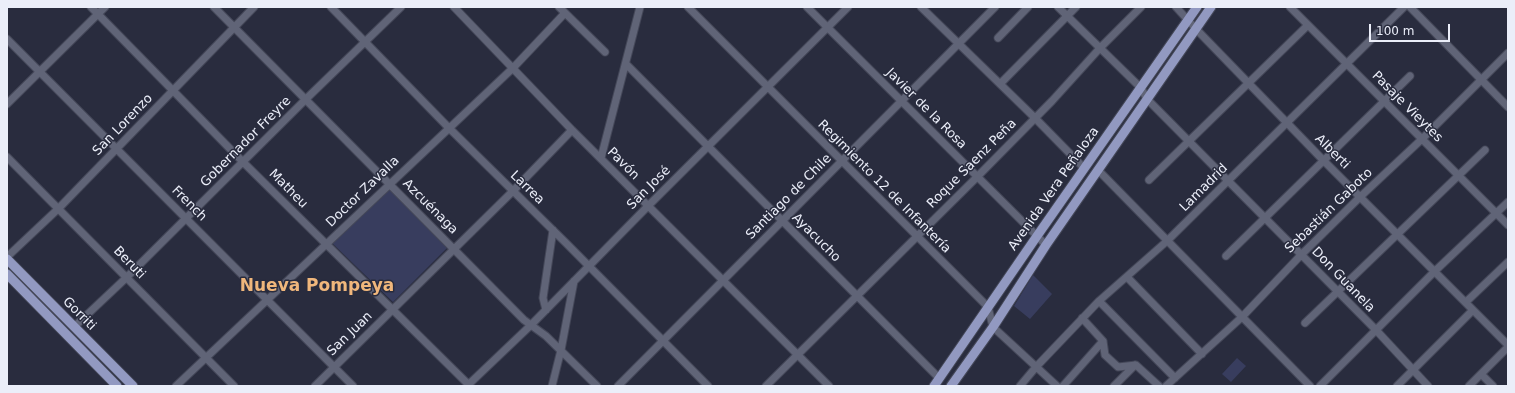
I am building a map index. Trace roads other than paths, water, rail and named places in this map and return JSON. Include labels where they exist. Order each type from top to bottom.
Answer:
[{"type":"main road","name":"Avenida Vera Peñaloza","points":[[934,386],[1197,7]]},
{"type":"main road","name":"Avenida Vera Peñaloza","points":[[953,385],[993,327],[1046,245],[1211,7]]},
{"type":"main road","name":"Gorriti","points":[[7,258],[133,386]]},
{"type":"main road","name":"Gorriti","points":[[7,274],[117,386]]},
{"type":"street","name":"Matheu","points":[[91,7],[243,162],[468,386]]},
{"type":"street","points":[[7,104],[105,7]]},
{"type":"street","name":"Azcuénaga","points":[[214,7],[524,320],[537,328],[597,386]]},
{"type":"street","name":"San Lorenzo","points":[[7,258],[59,208],[254,7]]},
{"type":"street","name":"Larrea","points":[[331,7],[448,127],[708,386]]},
{"type":"street","name":"Gobernador Freyre","points":[[74,327],[126,278],[401,7]]},
{"type":"street","name":"Pavón","points":[[454,7],[572,130],[829,386]]},
{"type":"street","points":[[560,7],[604,52]]},
{"type":"street","points":[[601,158],[640,7]]},
{"type":"street","name":"Javier de la Rosa","points":[[807,7],[1046,245]]},
{"type":"street","name":"San José","points":[[468,386],[531,325],[848,7]]},
{"type":"street","points":[[921,7],[929,10],[959,44],[1084,168]]},
{"type":"street","name":"Santiago de Chile","points":[[618,386],[662,340],[995,7]]},
{"type":"street","points":[[998,38],[1028,7]]},
{"type":"street","name":"Don Guanela","points":[[1058,7],[1141,88],[1147,99],[1376,330],[1428,386]]},
{"type":"street","points":[[1000,84],[1076,7]]},
{"type":"street","name":"Roque Saenz Peña","points":[[766,386],[977,177],[1052,101],[1100,48],[1141,7]]},
{"type":"street","name":"Alberti","points":[[1176,7],[1324,161],[1466,302],[1508,346]]},
{"type":"street","name":"Pasaje Vieytes","points":[[1290,7],[1508,225]]},
{"type":"street","name":"Lamadrid","points":[[1020,386],[1036,367],[1099,301],[1167,241],[1404,7]]},
{"type":"street","points":[[1410,7],[1508,107]]},
{"type":"street","name":"Regimiento 12 de Infantería","points":[[693,9],[768,87],[988,307]]},
{"type":"street","name":"Doctor Zavalla","points":[[176,386],[512,68],[565,13]]},
{"type":"street","points":[[1149,180],[1308,25]]},
{"type":"street","name":"French","points":[[7,40],[353,386]]},
{"type":"street","name":"Sebastián Gaboto","points":[[1166,386],[1242,317],[1301,255],[1422,139],[1508,53]]},
{"type":"street","name":"Ayacucho","points":[[626,64],[939,378]]},
{"type":"street","points":[[1226,256],[1410,76]]},
{"type":"street","name":"San Juan","points":[[315,386],[455,249],[572,130]]},
{"type":"street","points":[[1305,323],[1485,150]]},
{"type":"street","name":"Beruti","points":[[7,157],[234,386]]},
{"type":"street","points":[[1098,170],[1310,386]]},
{"type":"street","points":[[1320,386],[1435,271],[1508,202]]},
{"type":"street","points":[[546,310],[543,298],[553,230]]},
{"type":"street","points":[[1466,302],[1508,262]]},
{"type":"street","points":[[1127,277],[1202,354]]},
{"type":"street","points":[[552,386],[561,350],[574,281]]},
{"type":"street","points":[[1099,301],[1175,378]]},
{"type":"street","points":[[988,307],[993,327],[1057,386]]},
{"type":"street","points":[[1397,386],[1473,310]]},
{"type":"street","points":[[1082,318],[1103,341],[1106,355],[1118,367],[1136,364]]},
{"type":"street","points":[[1063,386],[1103,341]]},
{"type":"street","points":[[1469,386],[1508,346]]},
{"type":"street","points":[[1114,386],[1136,364]]},
{"type":"street","points":[[1136,364],[1160,386]]},
{"type":"street","points":[[1481,374],[1493,386]]},
{"type":"district","name":"Nueva Pompeya","points":[[317,287]]}]
